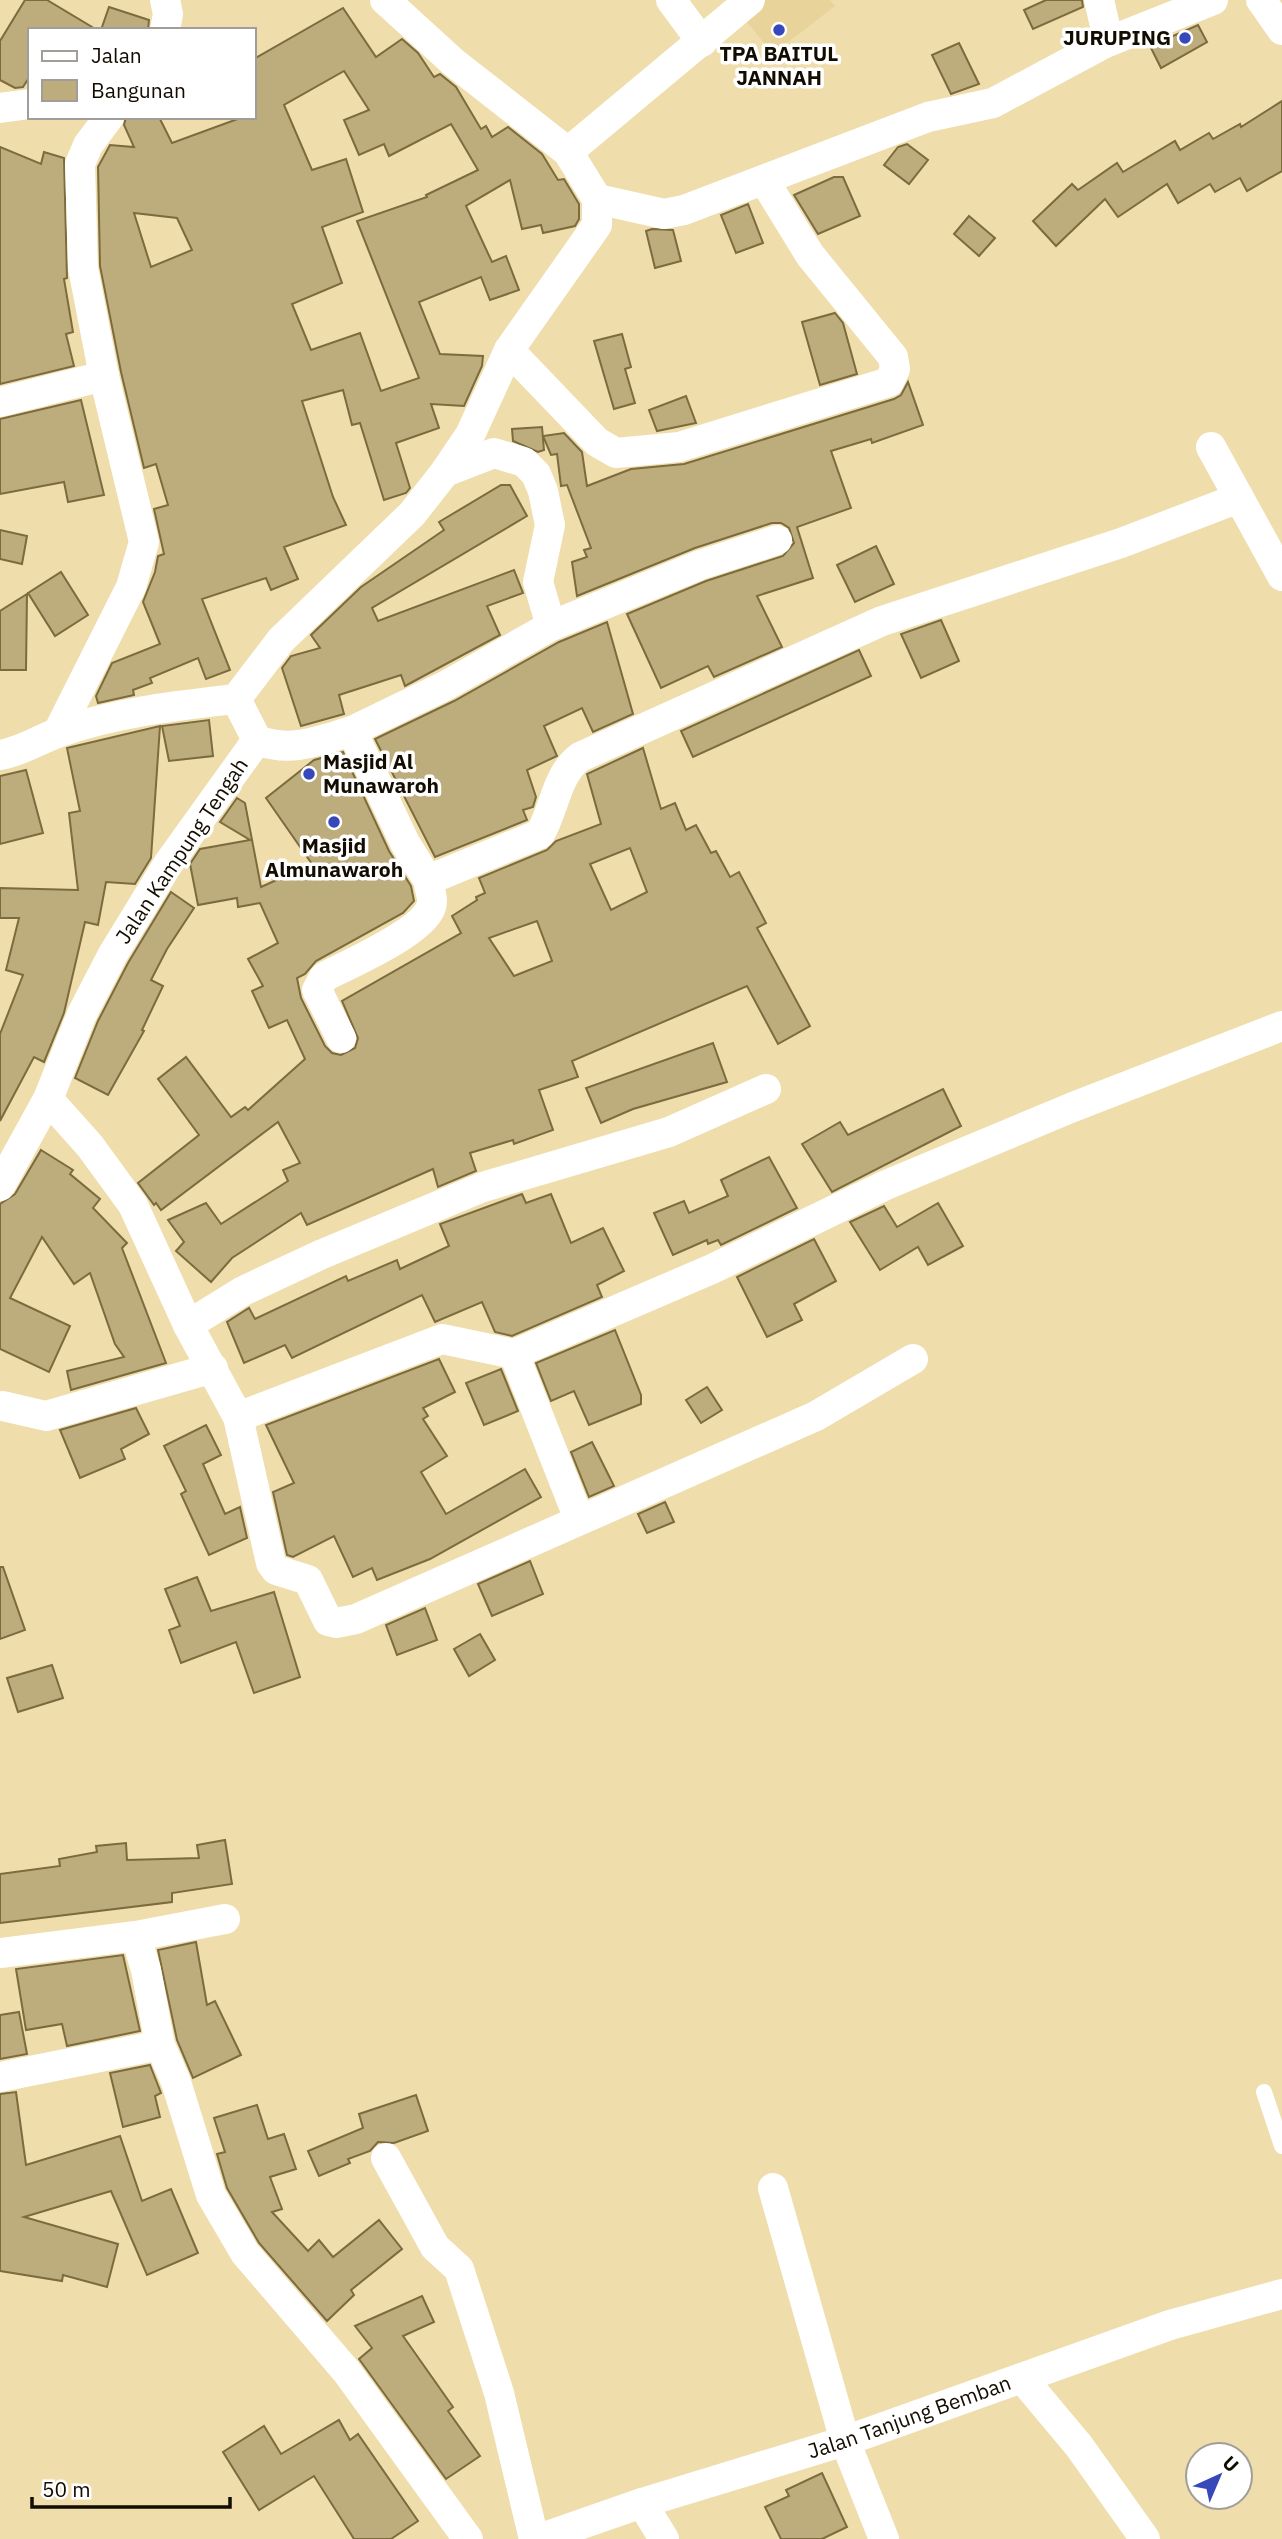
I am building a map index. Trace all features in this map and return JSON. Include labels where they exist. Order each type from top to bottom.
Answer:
[{"type":"street","points":[[165,0],[168,24],[166,28]]},
{"type":"street","points":[[0,755],[26,750],[58,732],[140,710],[236,699],[256,669],[281,640],[412,514],[444,472],[470,435],[509,350],[597,225],[597,199],[568,152],[453,61],[385,0]]},
{"type":"street","points":[[671,0],[702,42]]},
{"type":"street","points":[[568,152],[750,0]]},
{"type":"street","points":[[1099,0],[1105,26],[1105,43]]},
{"type":"street","points":[[597,199],[664,214],[684,210],[928,117],[993,103],[1105,43],[1213,0]]},
{"type":"street","points":[[1261,0],[1282,30]]},
{"type":"street","points":[[0,108],[28,104]]},
{"type":"street","points":[[58,732],[131,587],[144,542],[104,376],[83,268],[80,164],[88,145],[108,119]]},
{"type":"street","points":[[509,350],[597,442],[616,453],[679,447],[889,382],[895,369],[893,357],[810,255],[764,180]]},
{"type":"street","points":[[0,402],[104,376]]},
{"type":"street","points":[[1211,447],[1282,576]]},
{"type":"street","points":[[444,472],[494,453],[524,462],[536,474],[543,491],[550,525],[538,582],[551,626]]},
{"type":"street","points":[[428,880],[540,834],[549,819],[562,775],[580,757],[882,621],[1121,543],[1239,498]]},
{"type":"street","points":[[257,740],[275,747],[292,748],[352,731],[445,686],[551,626],[700,565],[777,540]]},
{"type":"street","name":"Jalan Kampung Tengah","points":[[0,1186],[48,1098],[82,1014],[113,954],[168,864],[257,740],[236,699]]},
{"type":"street","points":[[341,1038],[317,990],[320,982],[324,977],[391,944],[426,917],[432,903],[428,880],[405,843],[352,731]]},
{"type":"street","points":[[238,1417],[442,1339],[514,1354],[712,1269],[886,1185],[1073,1107],[1282,1026]]},
{"type":"street","points":[[188,1325],[243,1292],[320,1255],[483,1187],[669,1132],[766,1089]]},
{"type":"street","points":[[48,1098],[90,1146],[132,1205],[188,1325],[214,1368],[238,1417],[271,1563],[276,1570],[308,1580],[328,1621],[336,1623],[356,1619],[816,1416],[914,1359]]},
{"type":"street","points":[[514,1354],[579,1519]]},
{"type":"street","points":[[3,1406],[46,1416],[214,1368]]},
{"type":"street","points":[[0,1953],[136,1936],[225,1919]]},
{"type":"street","points":[[136,1936],[160,2045],[176,2082],[211,2195],[245,2253],[347,2372],[468,2539]]},
{"type":"street","points":[[0,2077],[160,2045]]},
{"type":"street","points":[[386,2158],[435,2248],[459,2269],[499,2393],[536,2539]]},
{"type":"street","points":[[772,2188],[845,2441],[884,2539]]},
{"type":"street","name":"Jalan Tanjung Bemban","points":[[536,2539],[642,2503],[845,2441],[1170,2325],[1282,2294]]},
{"type":"street","points":[[1022,2378],[1079,2446],[1145,2539]]},
{"type":"street","points":[[642,2503],[664,2539]]},
{"type":"lane","points":[[1264,2092],[1282,2146]]},
{"type":"shaded area","name":"TPA BAITUL JANNAH","points":[[729,0],[830,0],[835,6],[773,54]]},
{"type":"building","points":[[25,0],[47,0],[94,28],[28,28],[28,79],[23,87],[15,88],[0,80],[0,41]]},
{"type":"building","points":[[1046,0],[1082,0],[1083,7],[1033,29],[1024,10]]},
{"type":"building","points":[[109,7],[149,20],[148,28],[102,28]]},
{"type":"building","points":[[343,8],[376,57],[402,39],[418,53],[434,77],[440,74],[456,87],[481,129],[486,126],[492,137],[508,127],[542,154],[558,180],[564,179],[579,204],[579,219],[575,226],[543,233],[541,225],[522,229],[510,180],[466,206],[492,262],[506,256],[519,290],[490,300],[481,277],[419,302],[440,354],[483,356],[482,366],[464,406],[431,404],[439,428],[396,443],[410,488],[406,493],[384,500],[360,423],[352,425],[343,390],[302,401],[333,497],[346,525],[284,547],[298,579],[271,590],[266,578],[202,599],[230,670],[206,679],[198,658],[150,678],[152,683],[133,690],[134,695],[98,703],[96,696],[112,663],[160,644],[143,602],[155,572],[158,556],[164,554],[154,509],[168,505],[156,464],[144,468],[121,372],[100,266],[98,167],[110,145],[134,147],[124,125],[126,119],[160,119],[172,143],[238,119],[256,119],[256,58]],"holes":[[[344,71],[369,110],[344,120],[359,155],[384,144],[389,156],[451,124],[478,170],[426,195],[427,197],[357,221],[419,378],[381,391],[360,333],[311,350],[292,304],[342,283],[322,227],[363,212],[346,159],[312,170],[284,105]],[[134,213],[177,218],[192,250],[151,267]]]},
{"type":"building","name":"JURUPING","points":[[1198,25],[1207,42],[1161,68],[1150,46]]},
{"type":"building","points":[[959,43],[979,84],[951,94],[932,55]]},
{"type":"building","points":[[1282,101],[1282,171],[1247,191],[1240,178],[1215,192],[1210,184],[1178,203],[1167,184],[1118,217],[1105,199],[1056,246],[1033,221],[1072,184],[1078,190],[1117,163],[1123,172],[1175,141],[1180,150],[1209,133],[1213,139],[1240,124],[1241,127]]},
{"type":"building","points":[[907,144],[928,160],[909,184],[884,165],[898,147]]},
{"type":"building","points":[[0,147],[41,164],[44,152],[64,158],[67,278],[64,279],[73,332],[66,334],[74,366],[0,384]]},
{"type":"building","points":[[834,177],[843,177],[860,216],[818,234],[794,195]]},
{"type":"building","points":[[748,204],[763,243],[736,253],[721,215]]},
{"type":"building","points":[[969,216],[995,238],[979,256],[954,234]]},
{"type":"building","points":[[673,230],[681,261],[655,268],[646,231]]},
{"type":"building","points":[[835,313],[843,323],[857,374],[820,385],[802,322]]},
{"type":"building","points":[[622,334],[631,367],[625,369],[635,403],[614,409],[594,341]]},
{"type":"building","points":[[908,382],[923,425],[872,443],[871,439],[831,451],[851,508],[797,527],[813,578],[757,596],[782,647],[714,677],[708,666],[661,688],[627,614],[706,581],[783,556],[794,543],[789,528],[781,523],[772,523],[695,548],[577,596],[572,562],[587,557],[584,550],[591,548],[567,485],[561,486],[557,454],[551,455],[543,436],[564,433],[582,452],[587,486],[631,469],[684,464],[894,399],[901,395]]},
{"type":"building","points":[[686,396],[696,423],[657,431],[649,410]]},
{"type":"building","points":[[81,400],[104,495],[68,502],[64,482],[0,494],[0,419]]},
{"type":"building","points":[[542,427],[544,450],[538,452],[513,441],[512,429]]},
{"type":"building","points":[[501,485],[510,485],[527,516],[372,608],[378,621],[514,570],[523,593],[487,606],[500,635],[405,686],[401,675],[339,695],[344,714],[301,726],[282,668],[291,656],[320,648],[311,635],[361,587],[444,530],[439,522]]},
{"type":"building","points":[[0,530],[27,536],[22,564],[0,559]]},
{"type":"building","points":[[876,546],[894,584],[855,602],[837,565]]},
{"type":"building","points":[[61,572],[88,615],[55,636],[28,593]]},
{"type":"building","points":[[27,594],[26,670],[0,670],[0,611]]},
{"type":"building","points":[[941,620],[959,661],[921,678],[901,634]]},
{"type":"building","points":[[607,622],[633,714],[593,732],[582,708],[544,726],[557,756],[527,770],[536,797],[533,807],[523,810],[527,820],[435,857],[375,739],[454,701],[559,642]]},
{"type":"building","points":[[859,650],[871,676],[693,757],[681,731]]},
{"type":"building","points":[[209,720],[213,756],[169,761],[162,726]]},
{"type":"building","points":[[160,726],[151,858],[135,884],[106,882],[98,925],[85,922],[64,1013],[44,1062],[34,1057],[0,1121],[0,1034],[23,975],[6,970],[19,918],[0,918],[0,888],[78,890],[69,813],[80,811],[67,748]]},
{"type":"building","points":[[643,748],[661,809],[675,803],[686,830],[696,825],[711,853],[716,851],[730,877],[739,872],[766,923],[757,928],[810,1026],[778,1044],[747,986],[572,1061],[578,1077],[539,1090],[553,1130],[514,1144],[513,1140],[470,1153],[476,1171],[438,1187],[433,1169],[307,1225],[301,1213],[232,1258],[211,1282],[176,1251],[184,1242],[168,1220],[206,1203],[221,1224],[288,1181],[283,1170],[300,1163],[278,1122],[161,1210],[138,1183],[199,1135],[158,1079],[186,1057],[231,1117],[245,1107],[248,1110],[305,1059],[287,1020],[269,1028],[252,991],[263,986],[248,959],[278,943],[260,903],[238,907],[237,898],[198,905],[190,864],[200,849],[250,840],[220,822],[237,798],[245,803],[261,887],[312,864],[266,798],[314,760],[343,752],[389,851],[411,886],[414,901],[403,913],[316,961],[305,974],[297,978],[301,998],[325,1046],[332,1053],[341,1055],[355,1048],[358,1038],[342,1001],[461,933],[452,916],[485,893],[479,878],[547,850],[556,841],[601,824],[587,774]],"holes":[[[630,848],[647,892],[611,910],[590,864]],[[537,921],[552,961],[514,976],[489,938]]]},
{"type":"building","points":[[26,770],[43,833],[0,844],[0,776]]},
{"type":"building","points":[[171,892],[194,908],[167,949],[151,980],[163,986],[142,1030],[144,1031],[108,1095],[75,1078],[98,1021],[128,963]]},
{"type":"building","points":[[713,1043],[727,1082],[633,1109],[601,1123],[586,1088]]},
{"type":"building","points":[[943,1089],[961,1126],[832,1192],[802,1144],[840,1122],[848,1135]]},
{"type":"building","points":[[41,1150],[73,1170],[70,1174],[100,1199],[93,1208],[127,1243],[122,1248],[166,1363],[71,1390],[67,1371],[124,1357],[115,1344],[90,1273],[74,1284],[42,1237],[10,1298],[70,1326],[49,1372],[0,1349],[0,1204],[15,1194]]},
{"type":"building","points":[[769,1157],[797,1208],[721,1245],[718,1240],[708,1244],[707,1240],[673,1255],[654,1213],[684,1201],[689,1213],[728,1196],[721,1180]]},
{"type":"building","points":[[522,1194],[526,1203],[551,1194],[571,1243],[603,1228],[624,1271],[597,1285],[602,1297],[512,1336],[495,1332],[482,1302],[435,1322],[422,1295],[292,1358],[285,1345],[244,1363],[227,1322],[249,1308],[255,1319],[346,1276],[348,1281],[397,1260],[400,1269],[449,1246],[440,1224]]},
{"type":"building","points":[[938,1203],[963,1246],[928,1265],[918,1247],[880,1270],[850,1222],[884,1206],[897,1227]]},
{"type":"building","points":[[814,1239],[836,1281],[794,1304],[802,1320],[767,1337],[737,1277]]},
{"type":"building","points":[[615,1330],[641,1395],[641,1404],[589,1425],[574,1391],[551,1401],[536,1363]]},
{"type":"building","points":[[439,1359],[455,1392],[423,1408],[428,1416],[423,1419],[447,1456],[421,1472],[446,1514],[525,1469],[541,1497],[430,1559],[377,1580],[372,1568],[353,1577],[334,1536],[293,1557],[287,1555],[273,1492],[294,1483],[266,1425]]},
{"type":"building","points":[[501,1369],[518,1411],[484,1425],[466,1383]]},
{"type":"building","points":[[707,1387],[722,1410],[701,1423],[686,1400]]},
{"type":"building","points":[[136,1408],[149,1434],[121,1449],[125,1459],[80,1478],[60,1430]]},
{"type":"building","points":[[206,1425],[221,1455],[203,1464],[225,1514],[240,1507],[247,1538],[209,1555],[181,1494],[186,1491],[164,1446]]},
{"type":"building","points":[[592,1442],[614,1486],[589,1497],[571,1452]]},
{"type":"building","points":[[665,1502],[674,1522],[647,1533],[638,1514]]},
{"type":"building","points":[[530,1561],[543,1594],[492,1616],[478,1584]]},
{"type":"building","points":[[0,1567],[3,1567],[25,1630],[0,1639]]},
{"type":"building","points":[[197,1577],[211,1611],[274,1592],[300,1677],[254,1693],[236,1642],[181,1663],[169,1630],[180,1626],[165,1589]]},
{"type":"building","points":[[425,1608],[437,1640],[397,1655],[386,1625]]},
{"type":"building","points":[[480,1634],[495,1660],[469,1676],[454,1649]]},
{"type":"building","points":[[52,1665],[63,1698],[18,1712],[7,1678]]},
{"type":"building","points":[[225,1840],[232,1884],[172,1893],[172,1902],[0,1923],[0,1874],[60,1866],[59,1859],[97,1852],[96,1846],[126,1843],[127,1860],[199,1858],[197,1845]]},
{"type":"building","points":[[196,1942],[207,2005],[215,2001],[241,2055],[193,2078],[177,2040],[158,1950]]},
{"type":"building","points":[[123,1955],[140,2031],[67,2046],[62,2024],[26,2030],[16,1969]]},
{"type":"building","points":[[19,2012],[27,2054],[0,2059],[0,2015]]},
{"type":"building","points":[[150,2065],[161,2093],[155,2096],[160,2117],[123,2127],[110,2073]]},
{"type":"building","points":[[16,2092],[26,2165],[120,2136],[142,2201],[171,2189],[198,2253],[147,2275],[111,2191],[24,2217],[118,2244],[107,2287],[63,2275],[62,2281],[0,2271],[0,2094]]},
{"type":"building","points":[[416,2095],[428,2131],[394,2143],[378,2142],[370,2151],[348,2159],[350,2163],[319,2176],[308,2151],[363,2128],[359,2114]]},
{"type":"building","points":[[257,2105],[268,2139],[284,2134],[296,2169],[270,2177],[282,2209],[272,2212],[308,2251],[319,2240],[333,2257],[379,2220],[402,2249],[351,2290],[354,2295],[327,2321],[259,2243],[227,2188],[217,2154],[225,2152],[214,2118]]},
{"type":"building","points":[[422,2296],[434,2322],[403,2336],[453,2407],[448,2411],[480,2456],[446,2479],[359,2359],[372,2348],[355,2326]]},
{"type":"building","points":[[339,2420],[350,2440],[358,2434],[418,2521],[391,2539],[354,2539],[314,2476],[259,2510],[223,2452],[264,2426],[281,2454]]},
{"type":"building","points":[[822,2473],[847,2527],[822,2539],[781,2539],[765,2507],[789,2496],[786,2490]]},
{"type":"place","name":"TPA BAITUL JANNAH","points":[[779,30]]},
{"type":"place","name":"JURUPING","points":[[1185,38]]},
{"type":"place","name":"Masjid Al Munawaroh","points":[[309,774]]},
{"type":"place","name":"Masjid Almunawaroh","points":[[334,822]]}]
